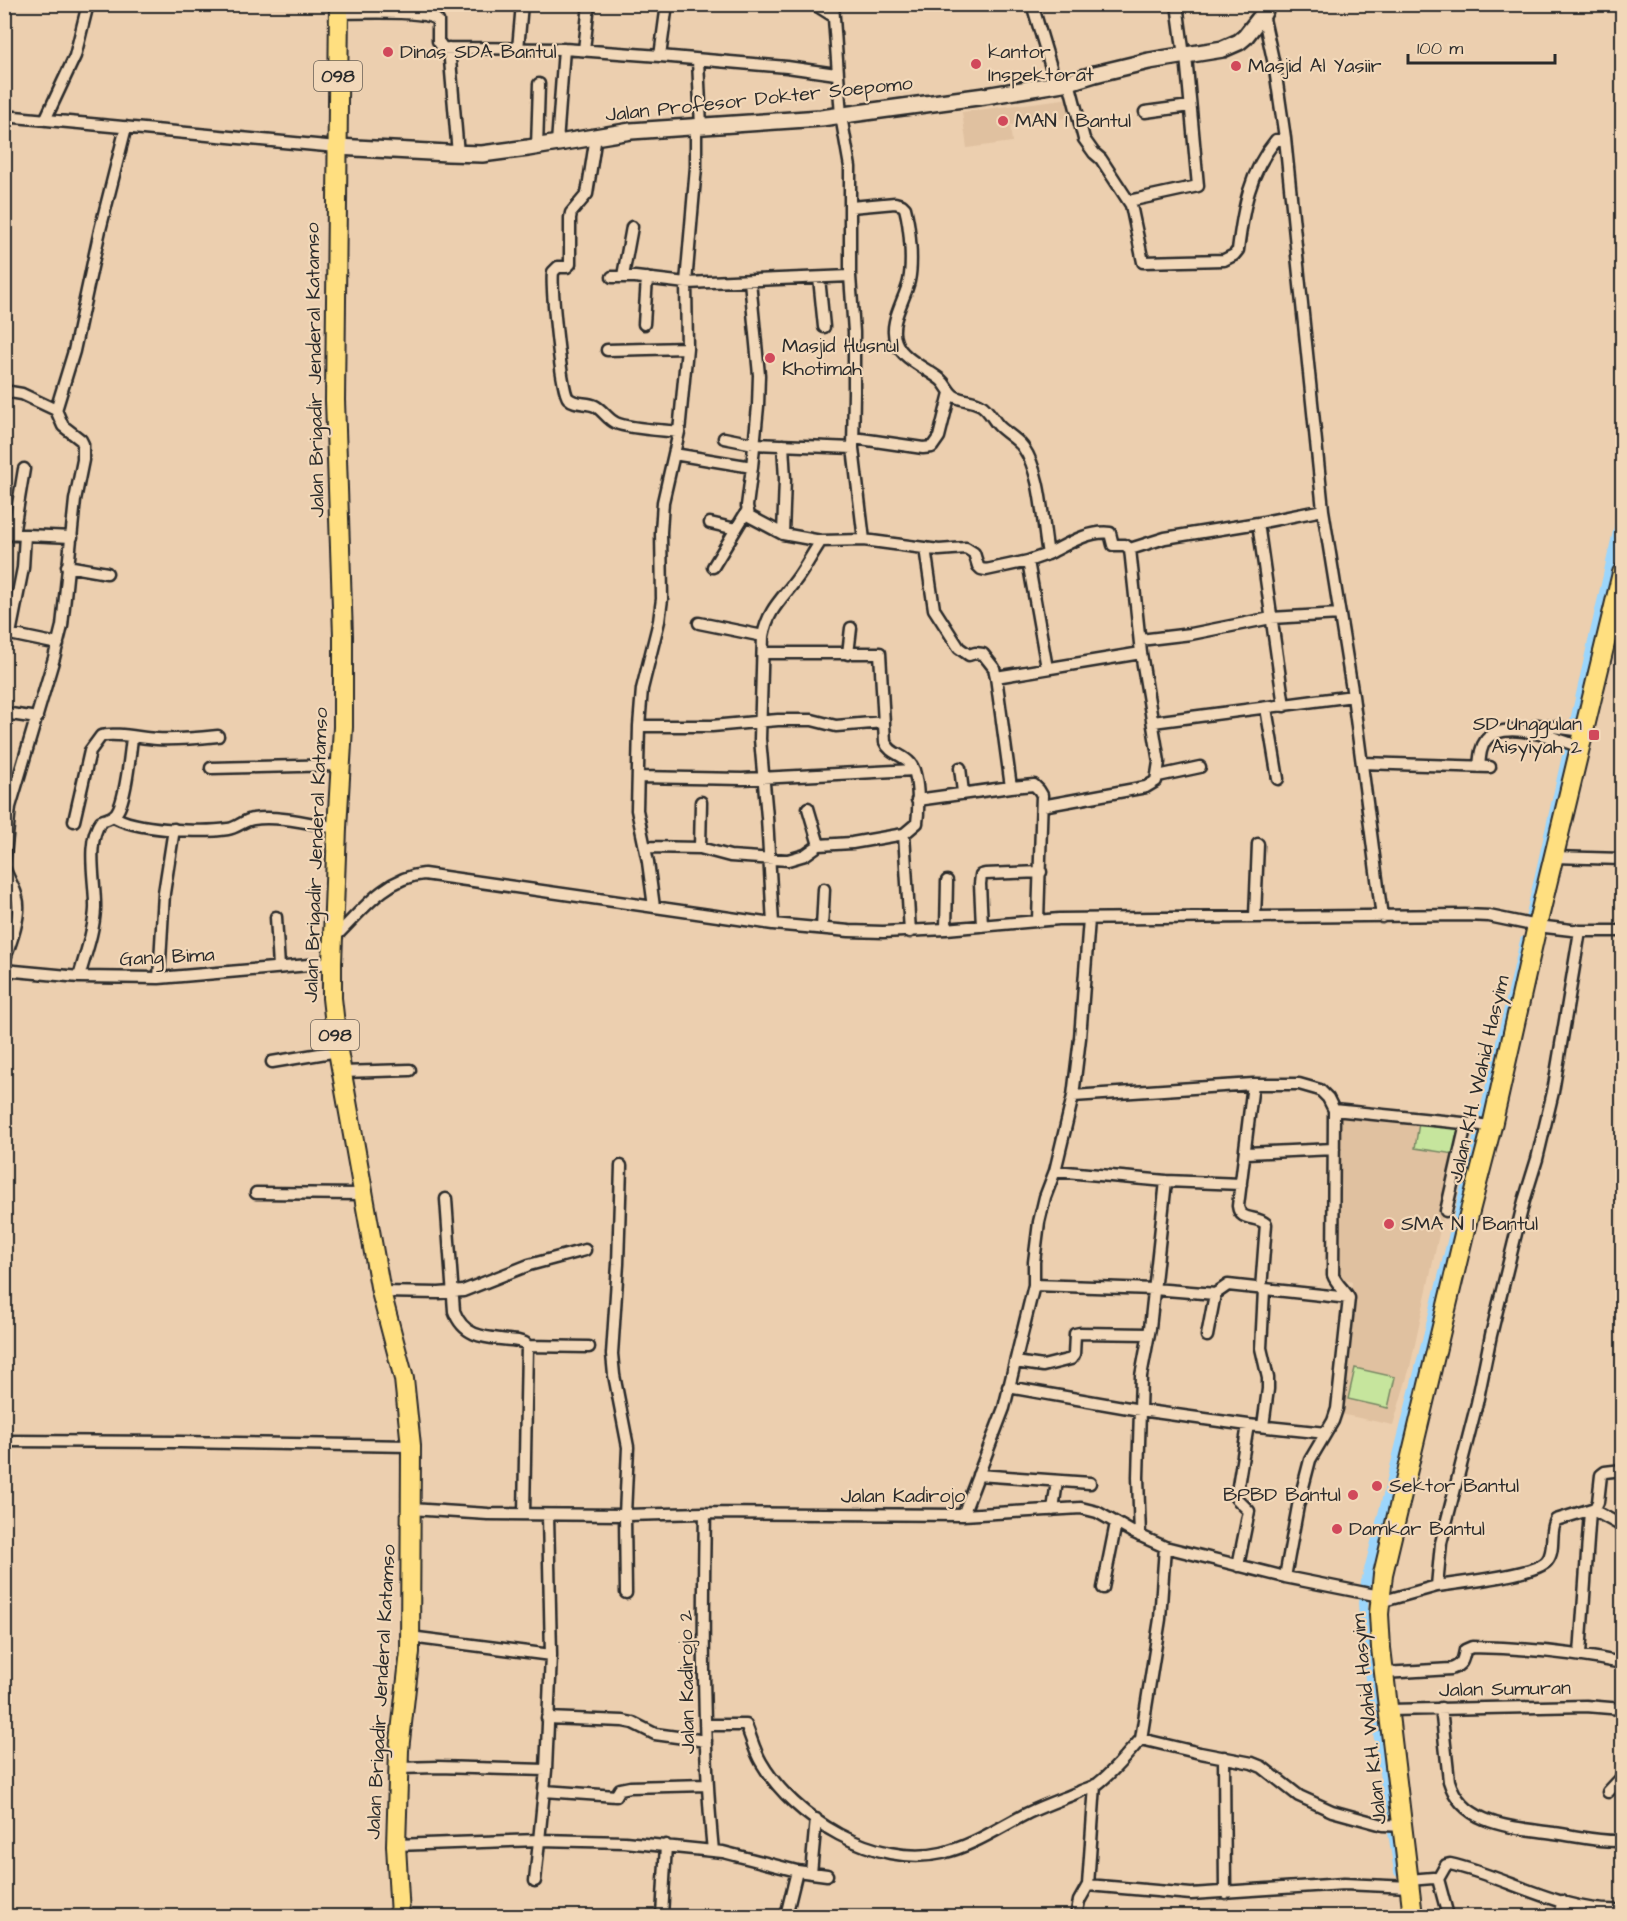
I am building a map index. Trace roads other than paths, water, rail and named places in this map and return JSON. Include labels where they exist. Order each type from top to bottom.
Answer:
[{"type":"main road","name":"Jalan Profesor Dokter Soepomo","points":[[337,147],[458,154],[490,153],[596,136],[841,116],[1062,83],[1121,68],[1233,45],[1249,33],[1266,7]]},
{"type":"main road","name":"098","points":[[337,147],[339,9]]},
{"type":"main road","name":"Jalan Brigadir Jenderal Katamso","points":[[337,147],[335,400],[343,636],[343,726],[332,939],[332,998],[341,1072],[362,1194],[381,1292],[404,1379],[411,1446],[410,1637],[399,1768],[396,1845],[400,1917]]},
{"type":"main road","name":"Jalan K.H. Wahid Hasyim","points":[[1413,1917],[1400,1826],[1375,1596],[1383,1574],[1490,1125],[1534,926],[1554,857],[1574,738],[1619,602],[1623,573]]},
{"type":"street","points":[[45,120],[75,56],[88,4]]},
{"type":"street","points":[[518,49],[522,4]]},
{"type":"street","points":[[584,50],[589,4]]},
{"type":"street","points":[[660,56],[667,4]]},
{"type":"street","points":[[814,4],[833,10],[836,74],[850,167],[850,276],[854,333],[853,443],[864,540]]},
{"type":"street","points":[[1032,4],[1084,139],[1101,159],[1129,201],[1135,218],[1143,262],[1228,258],[1238,250],[1245,200],[1258,165],[1276,140],[1285,138]]},
{"type":"street","points":[[1129,201],[1198,186],[1185,56],[1177,4]]},
{"type":"street","points":[[1266,7],[1285,138],[1323,510],[1353,696],[1382,916]]},
{"type":"street","points":[[339,9],[410,9],[437,18],[438,41],[442,48],[584,50],[787,67],[836,74]]},
{"type":"street","points":[[449,48],[458,154]]},
{"type":"street","points":[[557,143],[564,49]]},
{"type":"street","points":[[654,906],[637,810],[639,726],[642,688],[659,621],[662,599],[661,517],[666,481],[679,432],[687,348],[686,283],[696,167],[698,60]]},
{"type":"street","points":[[537,147],[538,84]]},
{"type":"street","points":[[1145,112],[1190,106]]},
{"type":"street","points":[[4,116],[337,147]]},
{"type":"street","points":[[4,961],[17,915],[18,899],[4,866],[10,791],[37,718],[58,644],[62,626],[75,500],[84,459],[81,440],[63,426],[56,410],[74,351],[100,230],[126,128]]},
{"type":"street","points":[[596,136],[587,194],[570,218],[570,264],[567,267],[558,267],[553,272],[552,284],[561,377],[565,393],[568,398],[577,402],[596,406],[617,424],[679,432]]},
{"type":"street","points":[[851,207],[895,203],[905,208],[910,271],[909,282],[895,324],[894,337],[901,350],[921,367],[942,380],[951,393],[973,400],[984,407],[998,425],[1022,446],[1032,467],[1039,493],[1048,554]]},
{"type":"street","points":[[623,276],[632,227]]},
{"type":"street","points":[[612,277],[623,276],[686,283],[850,276]]},
{"type":"street","points":[[644,324],[647,278]]},
{"type":"street","points":[[819,278],[824,327]]},
{"type":"street","points":[[713,567],[747,511],[759,375],[750,281]]},
{"type":"street","points":[[607,350],[687,348]]},
{"type":"street","points":[[4,391],[22,394],[56,410]]},
{"type":"street","points":[[724,438],[754,444],[853,443],[932,447],[941,433],[951,393]]},
{"type":"street","points":[[783,445],[785,479],[783,534]]},
{"type":"street","points":[[674,454],[752,467]]},
{"type":"street","points":[[24,469],[9,534],[72,537]]},
{"type":"street","points":[[1130,549],[1165,538],[1323,510]]},
{"type":"street","points":[[747,511],[751,518],[783,534],[821,541],[864,540],[939,550],[966,548],[974,553],[978,566],[986,570],[1028,561],[1080,539],[1104,532],[1110,533],[1113,545],[1125,545],[1130,549],[1141,653],[1158,754],[1158,776],[1154,783],[1146,787],[1042,806]]},
{"type":"street","points":[[710,523],[735,529]]},
{"type":"street","points":[[1258,523],[1284,706]]},
{"type":"street","points":[[25,535],[23,568],[8,634],[58,644]]},
{"type":"street","points":[[773,924],[760,739],[763,636],[772,609],[795,581],[821,541]]},
{"type":"street","points":[[925,548],[934,609],[959,648],[969,655],[980,653],[986,655],[994,668],[1011,787]]},
{"type":"street","points":[[1028,561],[1047,668]]},
{"type":"street","points":[[67,566],[107,573]]},
{"type":"street","points":[[1140,640],[1178,636],[1271,618],[1340,614]]},
{"type":"street","points":[[699,623],[763,636]]},
{"type":"street","points":[[848,654],[851,628]]},
{"type":"street","points":[[645,847],[700,848],[730,856],[788,860],[800,857],[819,845],[852,843],[904,834],[917,823],[914,770],[908,761],[893,752],[887,745],[881,655],[879,653],[763,653]]},
{"type":"street","points":[[996,677],[1141,653]]},
{"type":"street","points":[[1153,722],[1353,696]]},
{"type":"street","points":[[1266,708],[1278,779]]},
{"type":"street","points":[[4,713],[37,718]]},
{"type":"street","points":[[639,726],[712,726],[812,720],[836,726],[884,722]]},
{"type":"street","points":[[1537,725],[1556,727],[1574,738]]},
{"type":"street","points":[[1362,763],[1485,767],[1480,756],[1485,742],[1497,733],[1515,731],[1574,738]]},
{"type":"street","points":[[74,821],[90,751],[100,736],[173,739],[218,736]]},
{"type":"street","points":[[79,977],[94,918],[95,892],[92,862],[97,832],[101,821],[113,816],[119,810],[129,765],[132,738]]},
{"type":"street","points":[[211,768],[340,765]]},
{"type":"street","points":[[1158,776],[1200,767]]},
{"type":"street","points":[[960,768],[963,792]]},
{"type":"street","points":[[639,777],[731,779],[914,770]]},
{"type":"street","points":[[917,800],[963,792],[1034,785],[1041,792],[1042,806],[1038,920]]},
{"type":"street","points":[[700,848],[701,802]]},
{"type":"street","points":[[808,808],[819,845]]},
{"type":"street","points":[[113,816],[136,826],[174,829],[230,829],[254,819],[275,819],[337,828]]},
{"type":"street","points":[[159,978],[164,893],[174,829]]},
{"type":"street","points":[[904,834],[910,932]]},
{"type":"street","points":[[1255,916],[1258,844]]},
{"type":"street","points":[[1554,857],[1623,859]]},
{"type":"street","points":[[982,926],[981,875],[1041,872]]},
{"type":"street","points":[[332,939],[385,889],[404,878],[415,875],[435,875],[773,924],[883,932],[910,932],[1038,920],[1465,915],[1580,931],[1623,931]]},
{"type":"street","points":[[946,929],[947,881]]},
{"type":"street","points":[[822,928],[824,889]]},
{"type":"street","points":[[4,897],[18,899]]},
{"type":"street","points":[[276,917],[279,967]]},
{"type":"street","points":[[963,1515],[1001,1417],[1034,1285],[1034,1262],[1042,1207],[1055,1171],[1072,1096],[1080,1038],[1089,919]]},
{"type":"street","points":[[1437,1586],[1441,1543],[1477,1403],[1524,1201],[1553,1092],[1580,931]]},
{"type":"street","name":"Gang Bima","points":[[4,970],[79,977],[159,978],[332,963]]},
{"type":"street","points":[[272,1062],[338,1051]]},
{"type":"street","points":[[341,1072],[410,1070]]},
{"type":"street","points":[[1072,1096],[1253,1084],[1299,1084],[1309,1085],[1324,1094],[1334,1110],[1333,1275],[1349,1298],[1339,1397],[1333,1421],[1307,1468],[1285,1577]]},
{"type":"street","points":[[1253,1084],[1238,1206],[1240,1213],[1246,1218],[1266,1224],[1261,1348],[1268,1382],[1263,1426]]},
{"type":"street","points":[[1334,1110],[1490,1125]]},
{"type":"street","points":[[1446,1211],[1469,1124]]},
{"type":"street","points":[[1246,1153],[1334,1149]]},
{"type":"street","points":[[621,1166],[612,1354],[628,1447],[625,1515],[626,1593]]},
{"type":"street","points":[[1055,1171],[1166,1181],[1241,1184]]},
{"type":"street","points":[[1140,1536],[1138,1477],[1141,1376],[1149,1334],[1166,1181]]},
{"type":"street","points":[[256,1193],[362,1194]]},
{"type":"street","points":[[446,1199],[454,1311],[457,1320],[468,1332],[518,1341],[527,1346],[589,1347]]},
{"type":"street","points":[[381,1292],[453,1293],[463,1291],[529,1265],[585,1250]]},
{"type":"street","points":[[1034,1285],[1154,1289],[1215,1294],[1228,1285],[1349,1298]]},
{"type":"street","points":[[1207,1336],[1215,1294]]},
{"type":"street","points":[[1015,1362],[1043,1366],[1071,1359],[1074,1355],[1075,1334],[1080,1332],[1149,1334]]},
{"type":"street","points":[[524,1514],[527,1346]]},
{"type":"street","points":[[1008,1387],[1140,1410],[1326,1433]]},
{"type":"street","points":[[1238,1566],[1249,1511],[1236,1498],[1248,1425]]},
{"type":"street","points":[[4,1441],[411,1446]]},
{"type":"street","points":[[1375,1596],[1515,1574],[1542,1566],[1547,1562],[1551,1551],[1553,1525],[1556,1520],[1591,1510],[1598,1502],[1600,1475],[1605,1472],[1623,1470]]},
{"type":"street","points":[[978,1475],[1090,1484]]},
{"type":"street","points":[[1053,1510],[1057,1481]]},
{"type":"street","name":"Jalan Kadirojo","points":[[411,1509],[468,1514],[548,1515],[705,1513],[963,1515],[1082,1508],[1165,1547],[1285,1577],[1375,1596]]},
{"type":"street","points":[[1591,1510],[1623,1526]]},
{"type":"street","points":[[1580,1654],[1591,1510]]},
{"type":"street","name":"Jalan Kadirojo 2","points":[[705,1513],[706,1785],[713,1851]]},
{"type":"street","points":[[535,1881],[546,1770],[551,1655],[548,1515]]},
{"type":"street","points":[[1103,1588],[1116,1523]]},
{"type":"street","points":[[705,1725],[747,1725],[749,1736],[761,1763],[783,1792],[826,1827],[854,1841],[882,1852],[904,1856],[924,1856],[962,1847],[1030,1812],[1095,1785],[1141,1739],[1160,1619],[1165,1547]]},
{"type":"street","points":[[410,1637],[551,1655]]},
{"type":"street","points":[[1384,1673],[1451,1669],[1462,1664],[1465,1650],[1472,1647],[1580,1654],[1623,1663]]},
{"type":"street","name":"Jalan Sumuran","points":[[1389,1710],[1586,1706],[1623,1709]]},
{"type":"street","points":[[1441,1708],[1449,1781],[1457,1798],[1471,1811],[1486,1821],[1512,1828],[1598,1840],[1623,1841]]},
{"type":"street","points":[[548,1718],[623,1721],[633,1723],[655,1734],[706,1740]]},
{"type":"street","points":[[1141,1739],[1256,1764],[1299,1796],[1332,1811],[1383,1825],[1400,1826]]},
{"type":"street","points":[[1224,1757],[1225,1893]]},
{"type":"street","points":[[399,1768],[546,1770]]},
{"type":"street","points":[[1608,1792],[1623,1777]]},
{"type":"street","points":[[544,1791],[616,1796],[621,1789],[630,1786],[706,1785]]},
{"type":"street","points":[[1076,1917],[1079,1900],[1088,1886],[1095,1785]]},
{"type":"street","points":[[811,1873],[816,1819]]},
{"type":"street","points":[[396,1845],[540,1840],[625,1842],[713,1851],[797,1871],[827,1875]]},
{"type":"street","points":[[662,1917],[666,1845]]},
{"type":"street","points":[[1448,1917],[1438,1879],[1446,1865],[1450,1863],[1478,1870],[1549,1898],[1611,1910],[1623,1910]]},
{"type":"street","points":[[786,1917],[797,1871]]},
{"type":"street","points":[[1088,1886],[1176,1893],[1225,1893],[1323,1884],[1407,1885],[1433,1878],[1438,1879]]},
{"type":"street","points":[[1560,1917],[1562,1901]]},
{"type":"waterway","points":[[1529,923],[1622,514]]},
{"type":"waterway","points":[[1399,1872],[1366,1652],[1363,1603],[1366,1582],[1483,1119],[1525,941]]},
{"type":"place","name":"Dinas SDA Bantul","points":[[388,52]]},
{"type":"place","name":"kantor Inspektorat","points":[[976,64]]},
{"type":"place","name":"Masjid Al Yasiir","points":[[1236,66]]},
{"type":"place","name":"MAN 1 Bantul","points":[[1003,121]]},
{"type":"place","name":"Masjid Husnul Khotimah","points":[[770,358]]},
{"type":"place","name":"SD Unggulan Aisyiyah 2","points":[[1594,735]]},
{"type":"place","name":"SMA N 1 Bantul","points":[[1389,1224]]},
{"type":"place","name":"Sektor Bantul","points":[[1377,1486]]},
{"type":"place","name":"BPBD Bantul","points":[[1353,1495]]},
{"type":"place","name":"Damkar Bantul","points":[[1337,1529]]}]
